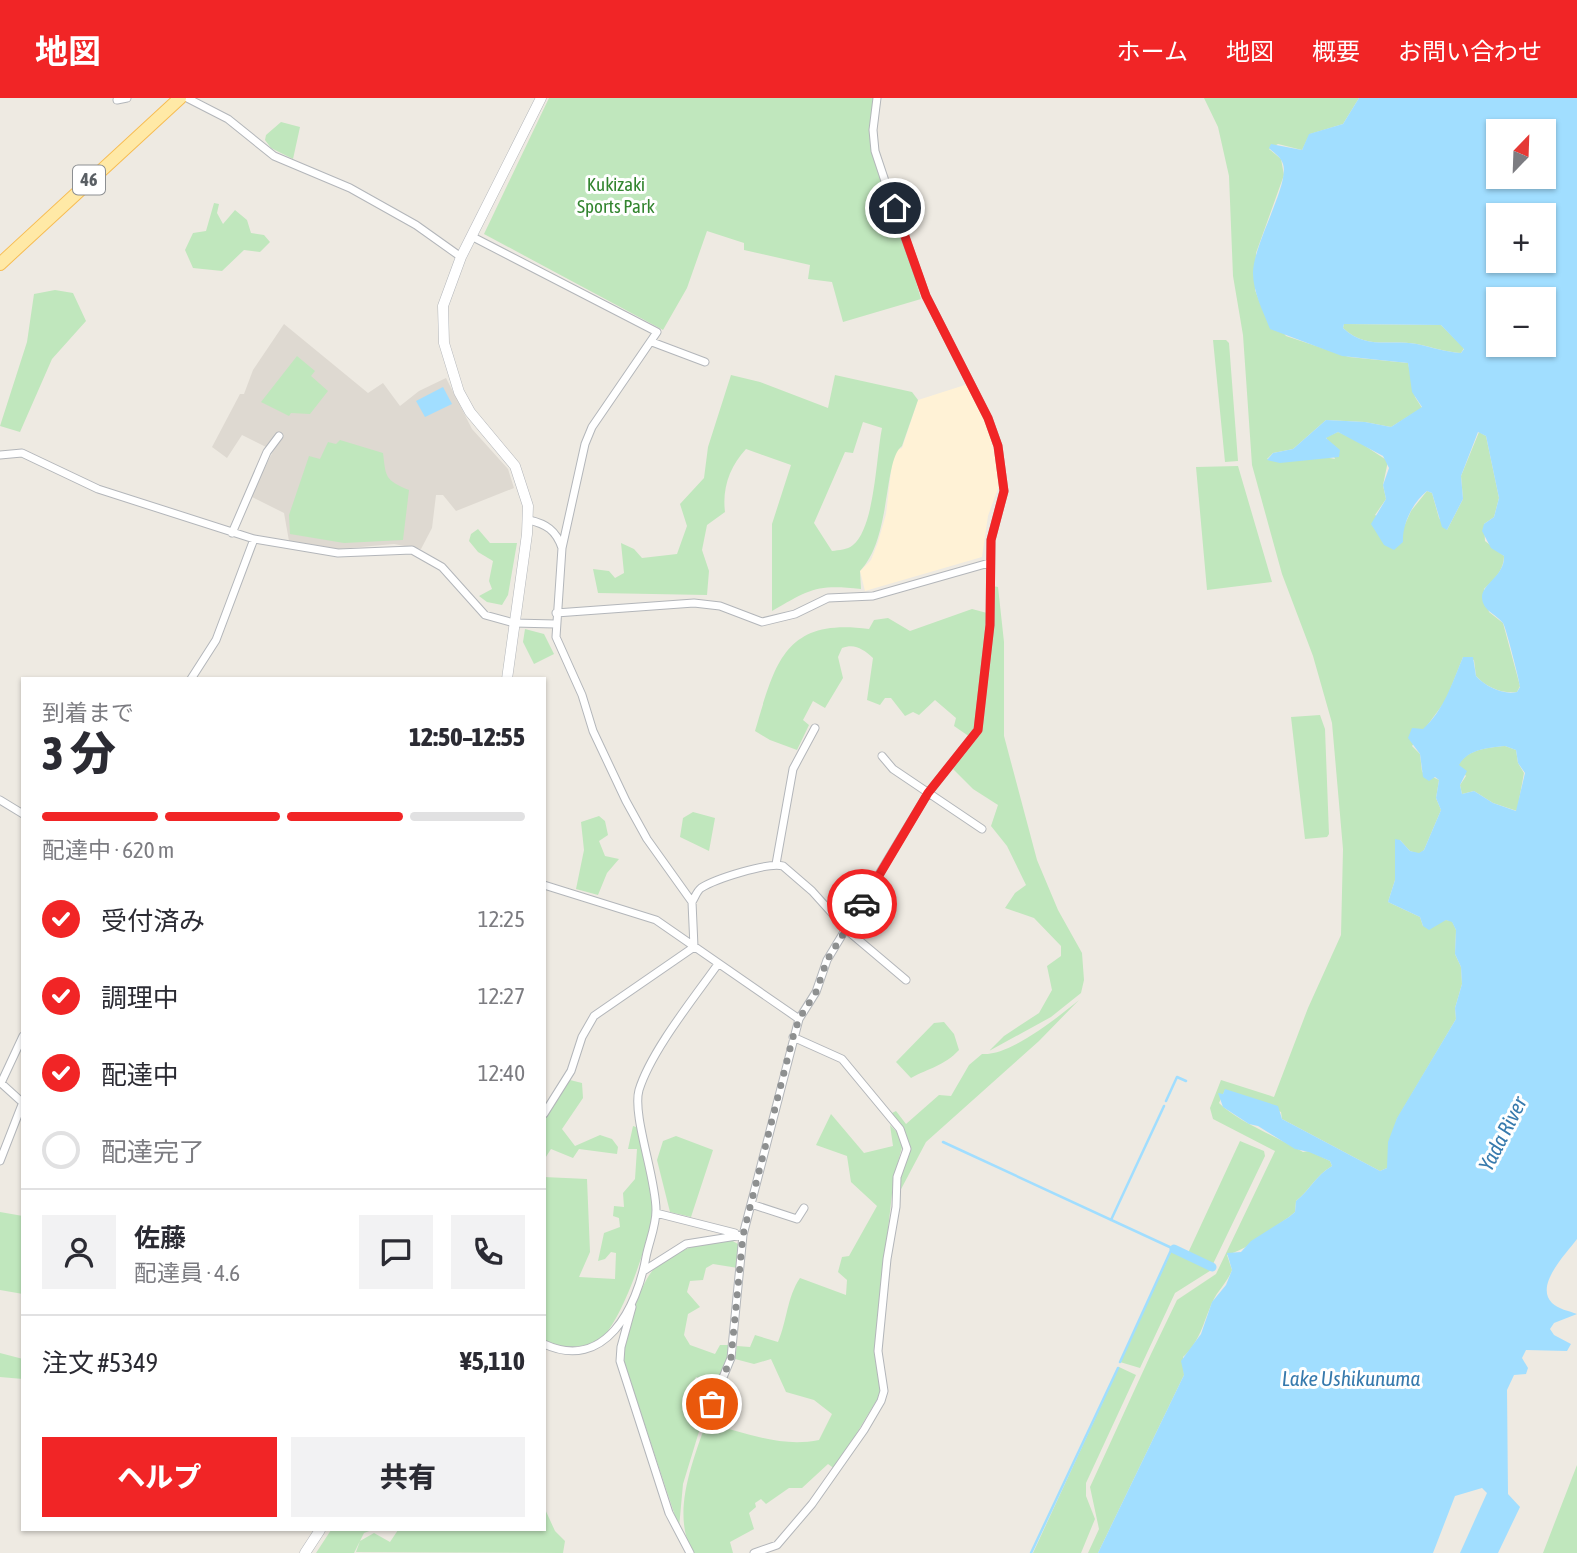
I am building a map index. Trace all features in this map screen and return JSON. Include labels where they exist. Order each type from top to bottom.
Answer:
[{"type":"main road","name":"46","points":[[0,264],[180,98]]},
{"type":"street","points":[[117,100],[127,98]]},
{"type":"street","points":[[187,98],[228,119],[274,156],[350,188],[416,225],[461,257]]},
{"type":"street","points":[[508,677],[529,520],[525,493],[515,466],[470,412],[446,356],[443,306],[461,257],[541,98]]},
{"type":"street","points":[[712,1404],[731,1358],[743,1235],[799,1019],[816,992],[827,960],[928,793],[974,738],[981,721],[990,625],[989,564],[993,526],[1004,491],[998,446],[960,360],[926,296],[887,187],[875,151],[873,130],[877,98]]},
{"type":"street","points":[[471,236],[657,332],[593,427],[585,444],[562,548],[555,624],[556,637],[608,765],[648,839],[692,902]]},
{"type":"street","points":[[652,342],[705,362]]},
{"type":"street","points":[[232,533],[267,452],[279,436]]},
{"type":"street","points":[[0,455],[22,453],[98,489],[254,539],[338,553],[412,550],[442,567],[485,615],[514,623],[555,624]]},
{"type":"street","points":[[529,520],[549,527],[562,548]]},
{"type":"street","points":[[192,677],[216,640],[254,539]]},
{"type":"street","points":[[556,612],[694,603],[720,606],[762,622],[795,614],[828,598],[873,596],[989,564]]},
{"type":"street","points":[[776,864],[793,769],[815,727]]},
{"type":"street","points":[[883,756],[893,769],[982,828]]},
{"type":"street","points":[[0,800],[21,813]]},
{"type":"street","points":[[694,947],[692,902],[699,889],[776,864],[793,873],[847,928],[906,980]]},
{"type":"street","points":[[546,886],[643,913],[799,1019]]},
{"type":"street","points":[[546,1111],[571,1071],[582,1037],[594,1016],[694,947]]},
{"type":"street","points":[[690,1553],[669,1513],[620,1361],[621,1347],[645,1270],[656,1213],[654,1177],[641,1122],[638,1092],[648,1068],[718,964]]},
{"type":"street","points":[[754,1553],[777,1545],[790,1531],[837,1472],[881,1401],[884,1391],[878,1351],[896,1207],[897,1177],[906,1149],[900,1129],[842,1059],[793,1037]]},
{"type":"street","points":[[21,1039],[1,1083],[21,1101]]},
{"type":"street","points":[[0,1161],[21,1108]]},
{"type":"street","points":[[751,1205],[797,1219],[804,1208]]},
{"type":"street","points":[[656,1213],[743,1235]]},
{"type":"street","points":[[645,1270],[686,1244],[718,1236],[743,1235]]},
{"type":"street","points":[[546,1345],[570,1352],[596,1347],[613,1332],[636,1293]]},
{"type":"street","points":[[305,1553],[319,1531]]},
{"type":"shaded area","points":[[284,324],[368,393],[383,383],[400,406],[419,391],[446,378],[472,429],[508,469],[514,488],[456,511],[443,495],[436,495],[432,528],[421,549],[394,544],[338,549],[289,541],[284,513],[250,496],[282,434],[277,433],[268,448],[242,435],[227,458],[212,447],[240,394],[244,394],[253,370]]},
{"type":"shaded area","points":[[968,384],[991,436],[1000,483],[988,516],[982,557],[865,591],[860,571],[871,560],[878,542],[886,514],[892,463],[897,450],[902,448],[918,400]]},
{"type":"green space","name":"Kukizaki Sports Park","points":[[549,98],[874,98],[871,125],[921,299],[843,322],[832,282],[808,279],[810,265],[744,250],[744,243],[707,231],[687,288],[663,330],[484,234]]},
{"type":"green space","points":[[1204,98],[1359,98],[1343,124],[1310,134],[1302,150],[1278,144],[1269,149],[1281,159],[1284,175],[1256,253],[1255,290],[1260,303],[1286,336],[1349,357],[1408,363],[1415,397],[1422,408],[1391,427],[1365,422],[1326,420],[1293,449],[1273,453],[1267,459],[1335,459],[1326,437],[1338,432],[1356,440],[1388,461],[1383,485],[1386,499],[1375,515],[1402,531],[1411,511],[1427,491],[1432,493],[1439,518],[1447,530],[1463,499],[1461,476],[1479,432],[1486,436],[1499,498],[1494,517],[1484,524],[1485,541],[1504,556],[1504,561],[1495,578],[1484,589],[1489,612],[1503,623],[1520,686],[1517,692],[1511,692],[1489,686],[1476,676],[1474,660],[1463,657],[1446,700],[1412,746],[1420,754],[1422,772],[1439,780],[1436,798],[1441,810],[1424,850],[1419,854],[1410,851],[1400,840],[1395,880],[1388,902],[1420,917],[1423,926],[1452,921],[1456,930],[1455,954],[1461,967],[1462,984],[1455,1008],[1456,1019],[1397,1119],[1388,1150],[1390,1161],[1387,1168],[1380,1171],[1282,1119],[1281,1112],[1225,1090],[1219,1103],[1227,1110],[1303,1152],[1309,1151],[1330,1161],[1332,1166],[1296,1201],[1295,1212],[1251,1244],[1227,1255],[1232,1270],[1214,1299],[1197,1339],[1183,1357],[1184,1375],[1098,1553],[1088,1553],[1099,1529],[1090,1487],[1151,1354],[1177,1300],[1216,1274],[1275,1151],[1213,1119],[1210,1108],[1221,1080],[1274,1097],[1308,1008],[1341,935],[1343,849],[1332,723],[1313,656],[1282,574],[1252,465],[1243,335],[1233,276],[1229,176],[1218,127]]},
{"type":"green space","points":[[281,122],[300,127],[293,159],[271,148],[265,140],[266,135]]},
{"type":"green space","points":[[214,203],[219,204],[217,213],[223,224],[235,210],[247,220],[251,233],[264,235],[270,242],[260,252],[244,250],[222,271],[193,268],[185,250],[193,233],[206,231]]},
{"type":"green space","points":[[55,290],[73,293],[86,321],[52,359],[20,432],[0,426],[27,342],[34,294]]},
{"type":"green space","points":[[1344,324],[1441,325],[1464,348],[1461,353],[1417,344],[1369,341],[1352,335],[1343,328]]},
{"type":"green space","points":[[1213,340],[1226,340],[1229,343],[1238,461],[1225,462]]},
{"type":"green space","points":[[297,356],[315,371],[311,376],[328,391],[310,414],[291,413],[289,416],[261,402]]},
{"type":"green space","points":[[731,375],[760,382],[828,408],[835,375],[912,392],[918,400],[892,467],[877,540],[860,571],[861,589],[834,587],[814,590],[772,611],[772,524],[791,465],[746,449],[728,478],[725,512],[707,525],[702,550],[709,571],[707,595],[598,593],[593,569],[609,571],[615,578],[624,573],[621,543],[634,549],[642,558],[677,554],[687,526],[680,504],[704,478],[708,447]],"holes":[[[863,422],[882,428],[874,491],[866,523],[853,545],[832,551],[814,523],[845,452],[853,453]]]},
{"type":"green space","points":[[340,440],[383,453],[388,476],[409,490],[403,540],[344,543],[290,534],[289,515],[309,456],[320,459],[328,442],[336,444]]},
{"type":"green space","points":[[1238,466],[1272,582],[1207,590],[1196,467]]},
{"type":"green space","points":[[478,529],[490,543],[517,543],[508,595],[502,605],[487,602],[479,596],[492,589],[489,581],[493,561],[478,552],[469,541],[471,534]]},
{"type":"green space","points":[[993,586],[998,587],[1004,642],[1004,736],[1037,860],[1058,910],[1082,953],[1084,980],[1081,993],[1051,1017],[989,1051],[1004,1036],[1039,1013],[1052,990],[1047,966],[1061,956],[1061,946],[1034,918],[1005,908],[1015,893],[1026,885],[1007,846],[991,826],[998,805],[973,789],[953,769],[982,732],[990,666]]},
{"type":"green space","points":[[972,609],[987,613],[976,724],[970,737],[954,726],[956,718],[935,700],[919,715],[913,712],[905,716],[891,698],[885,698],[880,705],[867,700],[873,658],[851,646],[842,648],[838,657],[843,678],[825,708],[813,701],[803,720],[809,725],[797,750],[755,731],[777,666],[801,638],[818,630],[841,627],[869,629],[874,620],[888,618],[910,631]]},
{"type":"green space","points":[[525,629],[544,634],[554,654],[534,664],[523,642]]},
{"type":"green space","points":[[1320,715],[1325,729],[1329,834],[1327,837],[1305,839],[1291,717]]},
{"type":"green space","points":[[1505,746],[1516,750],[1518,763],[1524,773],[1517,811],[1493,803],[1474,791],[1462,794],[1460,785],[1466,776],[1458,765],[1462,760],[1478,750]]},
{"type":"green space","points":[[693,812],[715,818],[709,851],[680,837],[683,818]]},
{"type":"green space","points":[[599,816],[605,821],[608,835],[599,841],[605,856],[619,859],[607,873],[598,895],[576,889],[584,850],[581,822]]},
{"type":"green space","points":[[1079,1000],[1039,1041],[926,1142],[899,1193],[908,1146],[906,1137],[890,1114],[896,1111],[906,1124],[939,1095],[951,1096],[969,1065],[982,1054],[993,1053],[1019,1043]]},
{"type":"green space","points":[[944,1022],[954,1034],[959,1050],[942,1063],[911,1078],[896,1062],[934,1023]]},
{"type":"green space","points":[[570,1080],[582,1083],[583,1098],[562,1129],[575,1146],[600,1135],[612,1139],[618,1147],[617,1154],[579,1149],[573,1158],[551,1149],[546,1157],[546,1116]]},
{"type":"green space","points":[[831,1114],[864,1153],[893,1146],[890,1125],[901,1136],[903,1144],[894,1176],[877,1328],[876,1354],[881,1393],[835,1469],[828,1464],[802,1488],[789,1488],[766,1504],[761,1499],[755,1503],[756,1507],[749,1513],[754,1529],[730,1542],[733,1553],[693,1553],[687,1538],[684,1506],[690,1472],[706,1423],[776,1441],[805,1442],[819,1440],[832,1414],[814,1400],[786,1392],[771,1359],[754,1364],[735,1359],[737,1346],[750,1347],[755,1335],[778,1342],[792,1293],[800,1278],[846,1295],[847,1280],[838,1272],[842,1257],[849,1256],[877,1206],[851,1182],[847,1156],[816,1145]]},
{"type":"green space","points":[[633,1126],[639,1128],[648,1171],[652,1214],[633,1280],[617,1317],[601,1338],[573,1347],[551,1343],[546,1341],[546,1177],[587,1179],[590,1252],[579,1277],[615,1279],[616,1253],[611,1252],[605,1259],[598,1261],[604,1233],[620,1227],[619,1218],[613,1216],[614,1206],[624,1207],[623,1193],[635,1179],[637,1149],[628,1149]]},
{"type":"green space","points":[[676,1136],[713,1150],[691,1217],[670,1212],[657,1160],[663,1141]]},
{"type":"green space","points":[[1240,1141],[1264,1151],[1265,1156],[1213,1264],[1188,1253]]},
{"type":"green space","points":[[0,1212],[21,1216],[21,1294],[0,1290]]},
{"type":"green space","points":[[727,1238],[738,1244],[738,1268],[713,1264],[706,1268],[703,1280],[690,1281],[687,1292],[700,1307],[688,1314],[684,1335],[690,1345],[715,1354],[720,1345],[728,1345],[728,1358],[717,1385],[696,1377],[689,1393],[686,1419],[701,1425],[683,1484],[679,1528],[624,1362],[625,1344],[640,1294],[655,1267],[677,1253]]},
{"type":"green space","points":[[1172,1250],[1213,1269],[1175,1293],[1140,1368],[1120,1362]]},
{"type":"green space","points":[[0,1353],[21,1358],[21,1379],[0,1377]]},
{"type":"green space","points":[[1119,1367],[1136,1375],[1086,1483],[1086,1496],[1095,1519],[1081,1553],[1033,1553]]},
{"type":"green space","points":[[1577,1465],[1577,1553],[1543,1553]]},
{"type":"green space","points":[[546,1511],[555,1531],[565,1541],[563,1553],[356,1552],[360,1541],[374,1533],[390,1542],[397,1531],[546,1531]]},
{"type":"green space","points":[[330,1531],[369,1531],[364,1533],[354,1553],[316,1553]]},
{"type":"water","name":"Lake Ushikunuma","points":[[1359,98],[1577,98],[1577,1239],[1549,1279],[1547,1296],[1560,1308],[1577,1314],[1554,1323],[1550,1329],[1554,1335],[1571,1344],[1567,1351],[1526,1350],[1522,1358],[1528,1368],[1526,1374],[1514,1375],[1507,1390],[1508,1494],[1520,1507],[1498,1553],[1460,1553],[1487,1493],[1482,1488],[1455,1496],[1433,1553],[1098,1553],[1184,1375],[1181,1361],[1201,1334],[1212,1302],[1226,1285],[1232,1270],[1227,1253],[1241,1252],[1251,1241],[1289,1217],[1295,1212],[1296,1201],[1332,1166],[1330,1161],[1295,1149],[1258,1126],[1249,1124],[1223,1107],[1218,1093],[1223,1094],[1225,1089],[1278,1106],[1282,1119],[1380,1171],[1387,1168],[1388,1142],[1397,1118],[1456,1019],[1455,1008],[1462,984],[1461,967],[1455,954],[1456,930],[1452,922],[1446,920],[1429,930],[1423,926],[1420,917],[1388,902],[1395,880],[1395,839],[1400,840],[1410,851],[1419,853],[1424,850],[1441,810],[1436,798],[1439,780],[1435,777],[1429,781],[1423,777],[1420,754],[1408,738],[1412,728],[1423,729],[1437,713],[1463,657],[1473,657],[1476,676],[1490,687],[1512,693],[1517,692],[1520,687],[1503,623],[1487,609],[1482,598],[1485,588],[1501,569],[1504,556],[1491,548],[1482,531],[1484,524],[1494,517],[1499,498],[1486,436],[1478,432],[1461,476],[1463,499],[1447,530],[1442,527],[1432,493],[1427,491],[1413,507],[1404,528],[1403,542],[1394,550],[1384,545],[1371,524],[1386,499],[1383,485],[1389,468],[1383,456],[1338,432],[1326,438],[1340,450],[1339,457],[1280,463],[1267,460],[1273,453],[1293,449],[1326,420],[1365,422],[1391,427],[1422,407],[1412,392],[1408,363],[1342,356],[1270,329],[1253,280],[1259,247],[1284,173],[1279,157],[1269,148],[1271,144],[1302,150],[1309,134],[1343,124]],"holes":[[[1344,324],[1441,325],[1464,349],[1461,353],[1417,344],[1369,341],[1352,335],[1343,328]],[[1505,746],[1516,750],[1518,763],[1525,773],[1516,811],[1493,803],[1474,791],[1462,794],[1460,785],[1467,771],[1459,765],[1463,760],[1473,752]]]},
{"type":"water","points":[[443,387],[452,404],[425,417],[416,401]]},
{"type":"waterway","points":[[1166,1101],[1177,1077],[1186,1081]]},
{"type":"waterway","points":[[1111,1220],[1164,1106]]},
{"type":"waterway","points":[[943,1142],[1174,1249]]},
{"type":"waterway","points":[[1120,1362],[1172,1248]]},
{"type":"waterway","points":[[1174,1249],[1212,1267]]},
{"type":"waterway","points":[[1031,1553],[1118,1368]]},
{"type":"way so far","points":[[712,1404],[731,1358],[743,1235],[793,1037],[799,1019],[816,992],[827,960],[862,904]]},
{"type":"route","points":[[862,904],[928,793],[978,730],[988,657],[991,540],[996,510],[1004,491],[998,446],[988,418],[926,296],[895,208]]},
{"type":"water label","name":"Yada River","points":[[1503,1134]]}]
